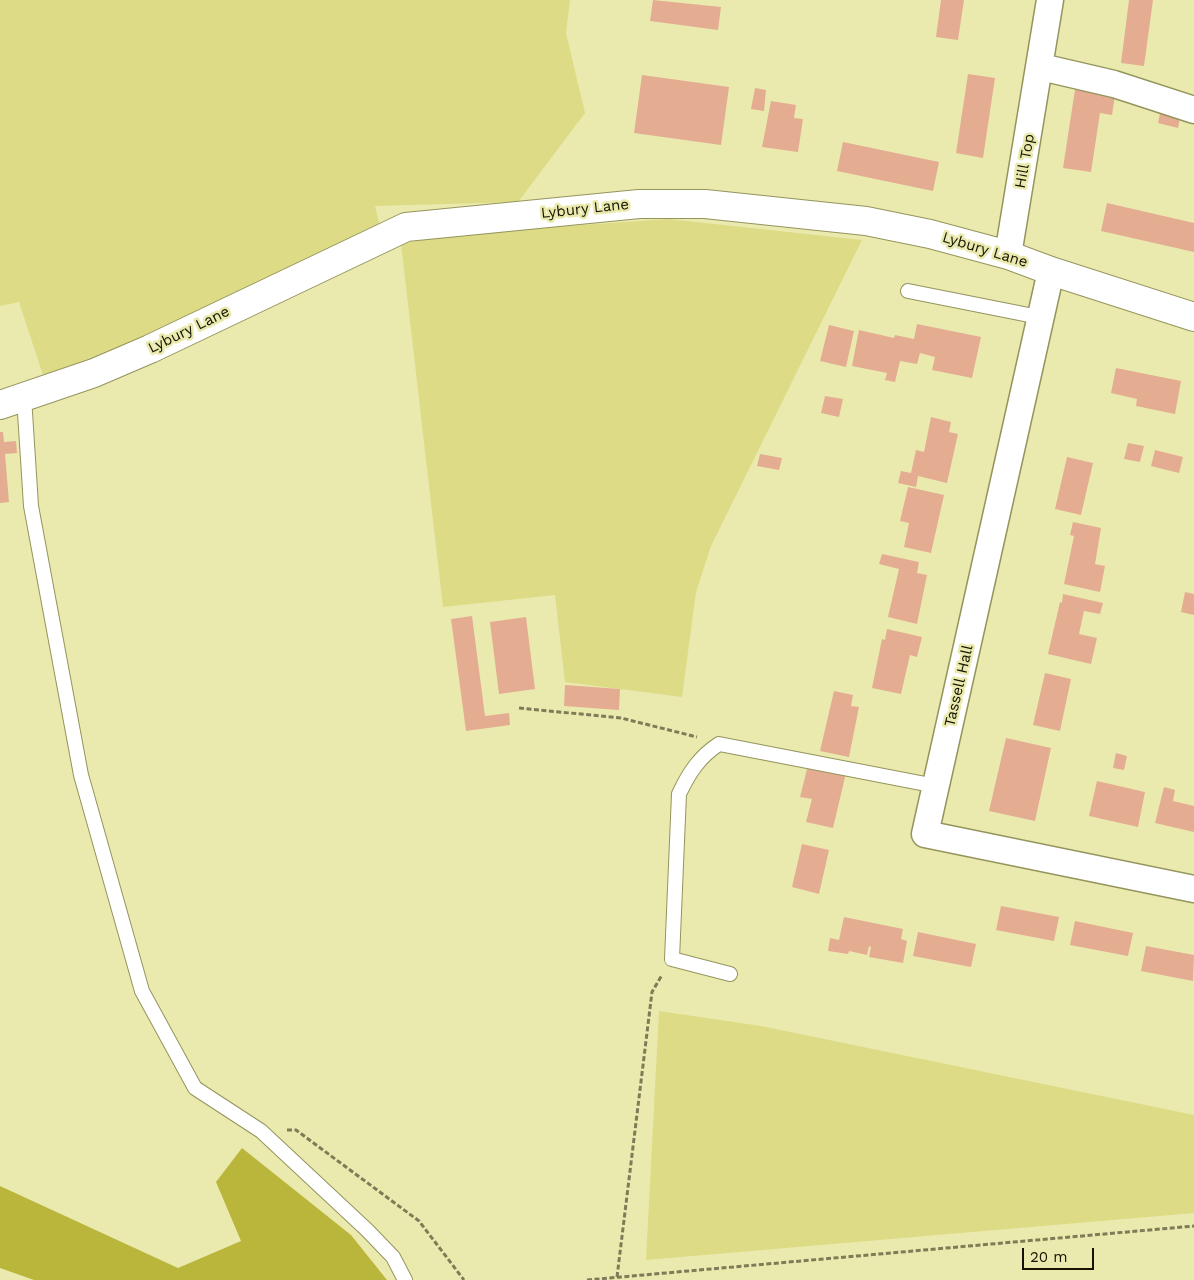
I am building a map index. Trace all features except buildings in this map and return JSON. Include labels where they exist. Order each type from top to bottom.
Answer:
[{"type":"street","name":"Hill Top","points":[[1008,255],[1041,68],[1050,0]]},
{"type":"street","points":[[1041,68],[1114,84],[1194,110]]},
{"type":"street","name":"Lybury Lane","points":[[12,401],[94,372],[150,349],[406,227],[639,204],[705,204],[866,221],[930,234],[1008,255],[1051,271],[1194,317]]},
{"type":"street","name":"Tassell Hall","points":[[1051,271],[1039,317],[925,834],[1194,889]]},
{"type":"lane","points":[[908,291],[1039,317]]},
{"type":"lane","points":[[12,401],[82,775],[142,991],[195,1088],[261,1131],[367,1230],[393,1257],[405,1280]]},
{"type":"lane","points":[[730,974],[672,959],[679,794],[690,772],[699,760],[719,744],[936,786]]},
{"type":"path","points":[[519,708],[621,718],[677,730],[719,744]]},
{"type":"path","points":[[617,1277],[652,992],[672,959]]},
{"type":"path","points":[[261,1131],[296,1130],[419,1221],[464,1280]]},
{"type":"path","points":[[587,1280],[1194,1226]]},
{"type":"shaded area","points":[[0,0],[570,0],[566,33],[585,113],[518,202],[375,206],[380,227],[108,352],[43,375],[19,302],[0,306]]},
{"type":"shaded area","points":[[668,219],[862,240],[711,546],[696,592],[682,697],[565,682],[555,595],[443,607],[401,243],[482,232]]},
{"type":"shaded area","points":[[659,1011],[761,1026],[1194,1115],[1194,1213],[646,1260]]},
{"type":"shaded area","points":[[242,1148],[351,1235],[387,1280],[34,1280],[0,1268],[0,1186],[178,1268],[241,1241],[216,1182]]}]
